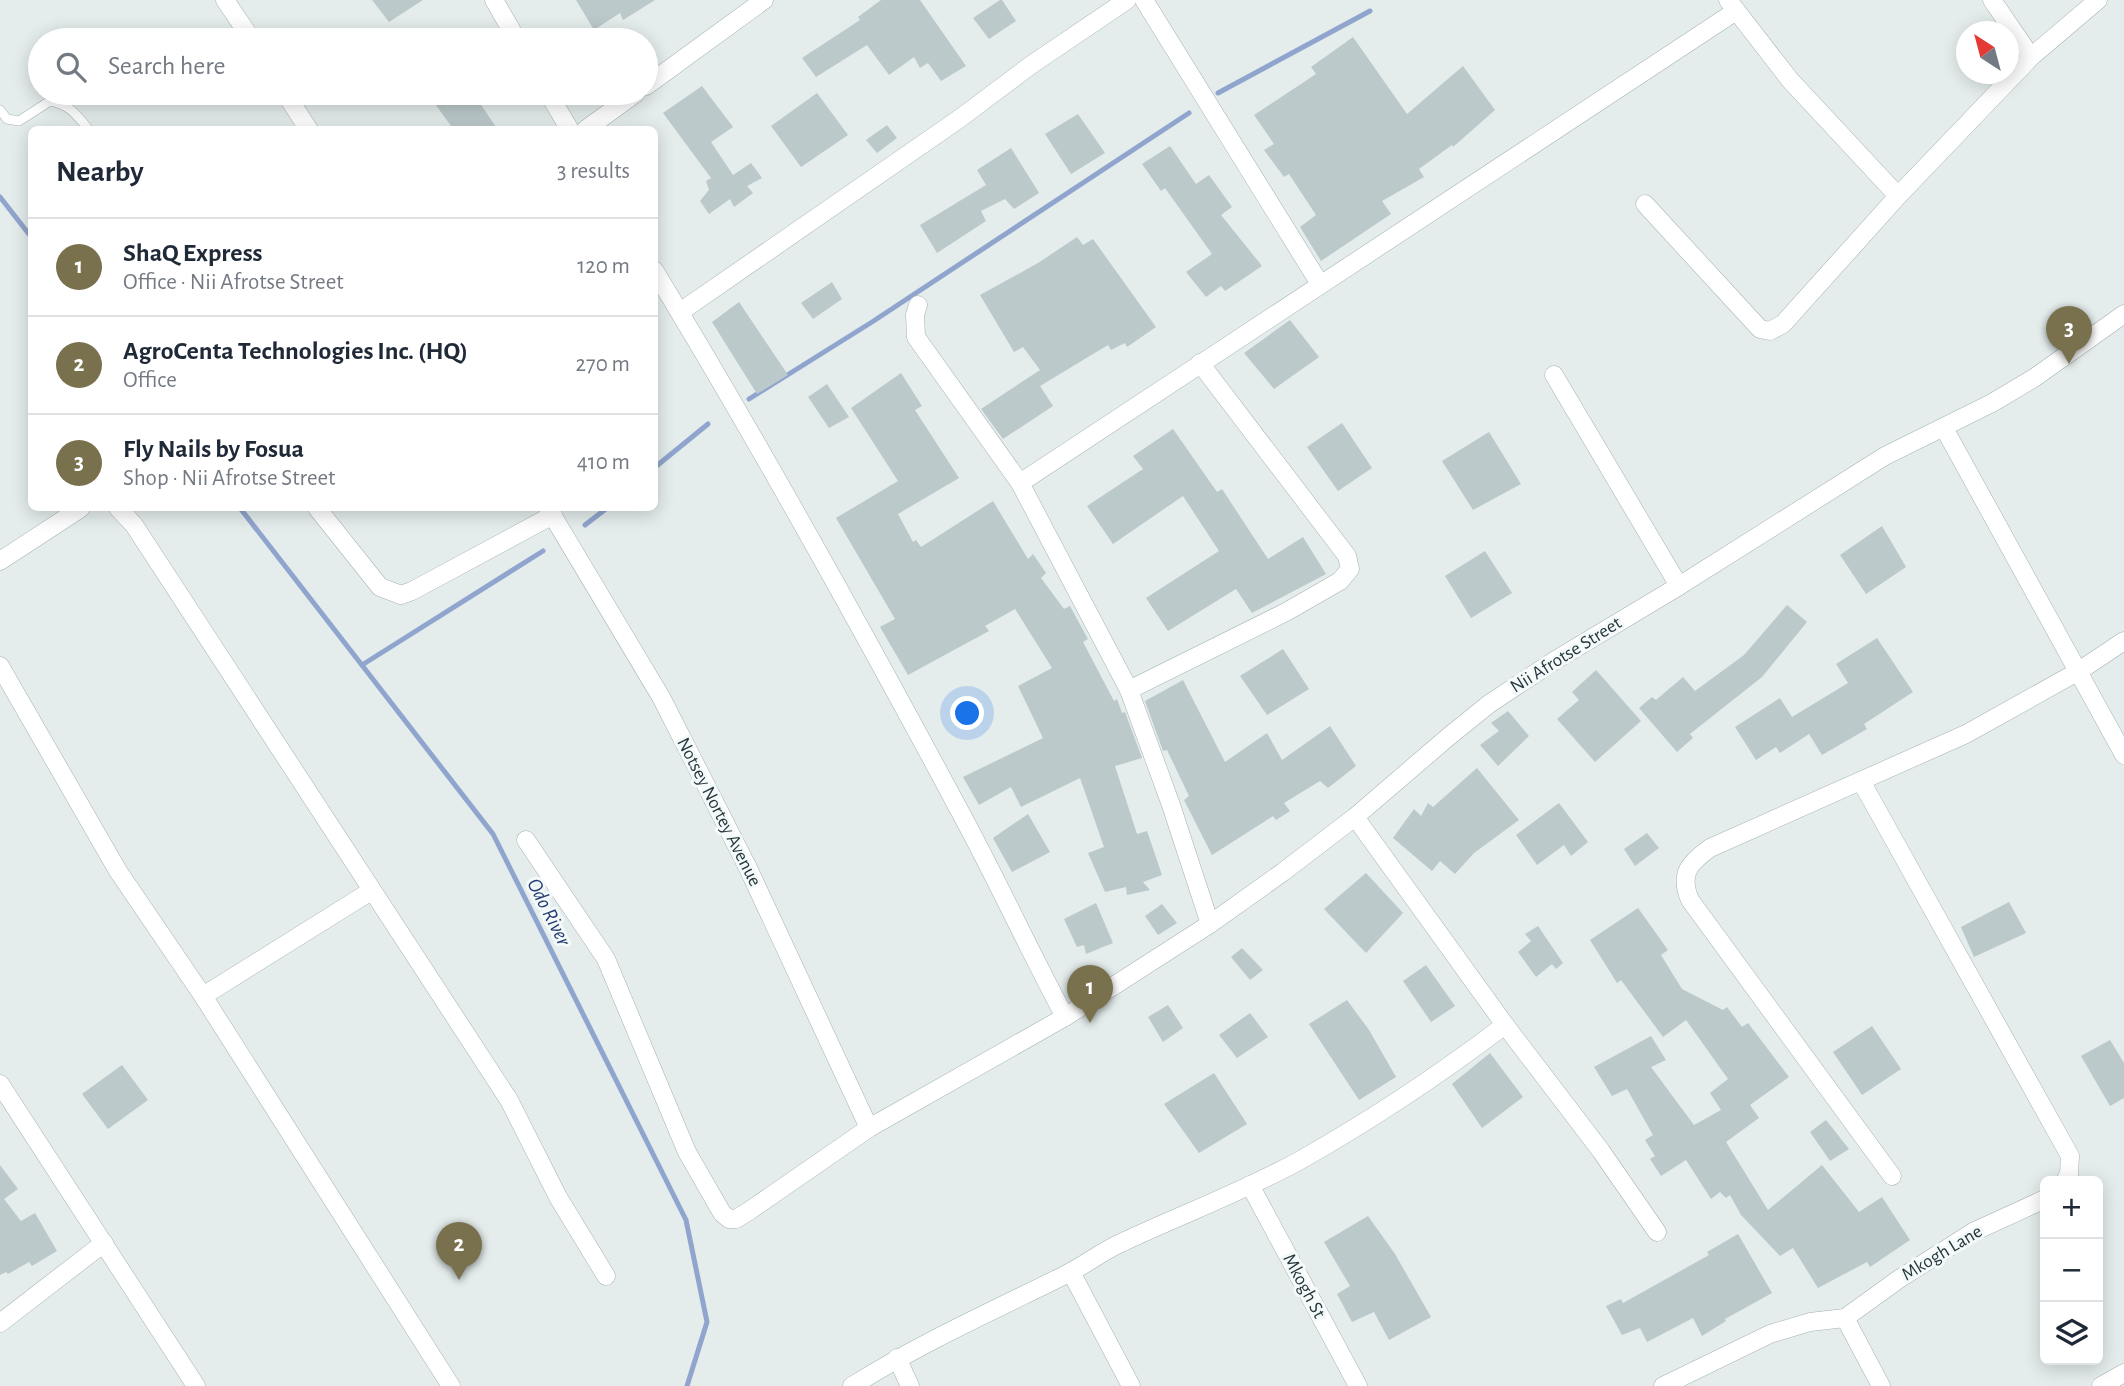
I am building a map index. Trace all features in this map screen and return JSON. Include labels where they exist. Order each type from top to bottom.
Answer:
[{"type":"street","points":[[225,0],[243,28]]},
{"type":"street","points":[[494,0],[510,28]]},
{"type":"street","points":[[658,77],[764,0]]},
{"type":"street","points":[[680,312],[1127,0]]},
{"type":"street","points":[[1144,0],[1320,284]]},
{"type":"street","points":[[1992,0],[2031,57]]},
{"type":"street","points":[[1644,204],[1760,329],[1770,331],[1783,324],[1898,196],[2031,57],[2098,0]]},
{"type":"street","points":[[1020,483],[1732,6],[1790,80],[1898,196]]},
{"type":"street","points":[[293,105],[306,126]]},
{"type":"street","points":[[555,105],[568,126]]},
{"type":"street","points":[[591,126],[619,105]]},
{"type":"street","points":[[658,276],[966,822],[1065,1017]]},
{"type":"street","points":[[918,305],[915,315],[916,337],[1020,483],[1129,690],[1210,923]]},
{"type":"street","name":"Nii Afrotse Street","points":[[526,840],[606,959],[687,1152],[722,1213],[729,1219],[736,1219],[869,1128],[1065,1017],[1210,923],[1355,817],[1489,704],[1554,661],[1885,456],[1944,428],[2034,378],[2124,314]]},
{"type":"street","points":[[1129,690],[1286,612],[1340,581],[1350,569],[1347,556],[1200,363]]},
{"type":"street","points":[[1554,375],[1679,586]]},
{"type":"street","points":[[1944,428],[2124,755]]},
{"type":"street","points":[[0,561],[76,511]]},
{"type":"street","points":[[121,511],[140,534],[370,891],[395,923],[509,1100],[558,1197],[606,1276]]},
{"type":"street","points":[[319,511],[380,587],[401,594],[412,591],[550,511]]},
{"type":"street","name":"Notsey Nortey Avenue","points":[[550,511],[661,697],[748,868],[869,1128]]},
{"type":"street","points":[[1892,1176],[1690,900],[1684,886],[1686,875],[1693,860],[1710,848],[1966,734],[2078,671],[2124,640]]},
{"type":"street","points":[[0,666],[118,871],[203,996],[452,1386]]},
{"type":"street","points":[[1861,781],[2070,1156],[2068,1176]]},
{"type":"street","points":[[1355,817],[1505,1025],[1601,1151],[1657,1232]]},
{"type":"street","points":[[203,996],[370,891]]},
{"type":"street","points":[[852,1386],[897,1358],[1071,1272],[1119,1244],[1250,1185],[1363,1123],[1458,1060],[1505,1025]]},
{"type":"street","points":[[0,1084],[196,1386]]},
{"type":"street","name":"Mkogh St","points":[[1250,1185],[1358,1386]]},
{"type":"street","name":"Mkogh Lane","points":[[1663,1386],[1770,1334],[1810,1322],[1845,1318],[1899,1279],[1973,1232],[2040,1201]]},
{"type":"street","points":[[0,1323],[104,1243]]},
{"type":"street","points":[[1071,1272],[1131,1386]]},
{"type":"street","points":[[1845,1318],[1881,1386]]},
{"type":"street","points":[[897,1358],[910,1386]]},
{"type":"street","points":[[2101,1386],[2124,1373]]},
{"type":"lane","points":[[0,110],[7,119],[19,121],[44,105]]},
{"type":"lane","points":[[65,105],[71,108],[86,126]]},
{"type":"building","points":[[372,0],[423,0],[389,22]]},
{"type":"building","points":[[576,0],[655,0],[623,20],[620,13],[593,28]]},
{"type":"building","points":[[881,0],[920,0],[966,66],[941,81],[928,63],[920,68],[914,57],[889,75],[867,45],[816,77],[802,58],[860,20],[858,17]]},
{"type":"building","points":[[1000,0],[1016,21],[989,39],[973,18]]},
{"type":"building","points":[[1353,37],[1407,114],[1463,66],[1495,110],[1453,147],[1452,145],[1419,169],[1424,177],[1382,201],[1391,214],[1321,261],[1300,227],[1316,215],[1289,174],[1284,177],[1264,150],[1274,144],[1254,115],[1316,74],[1311,67]]},
{"type":"building","points":[[702,86],[733,127],[711,142],[733,175],[751,163],[762,178],[747,186],[753,193],[734,207],[730,199],[709,214],[700,201],[709,190],[706,181],[711,178],[663,113]]},
{"type":"building","points":[[817,93],[848,135],[801,167],[771,126]]},
{"type":"building","points":[[436,105],[481,105],[495,126],[451,126]]},
{"type":"building","points":[[1078,114],[1105,153],[1071,174],[1045,134]]},
{"type":"building","points":[[887,125],[897,138],[877,153],[866,140]]},
{"type":"building","points":[[1170,146],[1196,184],[1209,175],[1232,207],[1221,215],[1262,266],[1225,291],[1221,286],[1206,297],[1186,272],[1212,254],[1165,188],[1161,191],[1142,164]]},
{"type":"building","points":[[1011,148],[1039,193],[1014,209],[1005,199],[981,211],[986,221],[937,253],[920,225],[986,185],[977,170]]},
{"type":"building","points":[[1077,237],[1083,245],[1093,239],[1156,327],[1127,347],[1125,343],[1111,350],[1108,345],[1040,386],[1053,406],[1003,439],[981,409],[1040,370],[1023,347],[1014,352],[980,295],[1038,263]]},
{"type":"building","points":[[832,282],[842,299],[813,319],[801,303]]},
{"type":"building","points":[[739,302],[788,375],[757,394],[712,322]]},
{"type":"building","points":[[1290,320],[1319,357],[1274,389],[1244,353]]},
{"type":"building","points":[[901,373],[922,406],[915,410],[959,478],[898,514],[913,542],[916,540],[921,547],[993,501],[1028,559],[1033,554],[1046,573],[1041,578],[1064,609],[1070,606],[1088,639],[1083,642],[1114,701],[1117,699],[1122,713],[1125,712],[1142,758],[1115,766],[1137,834],[1147,831],[1162,875],[1143,882],[1150,890],[1127,895],[1126,887],[1105,892],[1088,853],[1104,847],[1080,778],[1021,807],[1011,787],[979,805],[963,777],[1043,738],[1018,686],[1052,668],[1015,609],[985,626],[989,631],[908,675],[880,627],[895,619],[836,518],[898,481],[851,408]]},
{"type":"building","points":[[827,384],[849,417],[829,428],[808,397]]},
{"type":"building","points":[[1342,423],[1372,468],[1338,491],[1307,447]]},
{"type":"building","points":[[1173,429],[1217,492],[1222,489],[1268,559],[1303,537],[1326,574],[1252,613],[1236,589],[1168,631],[1146,598],[1219,551],[1183,496],[1113,544],[1087,506],[1143,469],[1133,456]]},
{"type":"building","points":[[1489,432],[1521,484],[1473,510],[1442,461]]},
{"type":"building","points":[[1882,526],[1906,567],[1866,594],[1840,555]]},
{"type":"building","points":[[1485,551],[1512,593],[1471,618],[1445,576]]},
{"type":"building","points":[[1787,605],[1807,622],[1762,677],[1690,734],[1693,738],[1677,752],[1639,708],[1652,697],[1656,700],[1683,677],[1695,691],[1744,655]]},
{"type":"building","points":[[1877,638],[1913,692],[1864,724],[1867,729],[1822,755],[1809,734],[1780,753],[1776,747],[1756,760],[1735,727],[1780,698],[1792,717],[1848,683],[1836,664]]},
{"type":"building","points":[[1283,649],[1309,689],[1267,715],[1240,676]]},
{"type":"building","points":[[1596,670],[1641,721],[1595,762],[1557,719],[1579,700],[1572,692]]},
{"type":"building","points":[[1183,680],[1225,762],[1267,733],[1282,760],[1330,726],[1356,766],[1328,788],[1320,781],[1284,803],[1290,811],[1276,820],[1273,816],[1212,855],[1184,800],[1189,796],[1167,750],[1163,751],[1145,701]]},
{"type":"building","points":[[1508,711],[1529,736],[1498,766],[1480,745],[1499,731],[1491,723]]},
{"type":"building","points":[[1477,768],[1519,820],[1474,853],[1455,874],[1440,861],[1432,871],[1393,838],[1414,809],[1421,816],[1428,803],[1433,807]]},
{"type":"building","points":[[1559,803],[1588,842],[1571,856],[1564,845],[1537,865],[1516,835]]},
{"type":"building","points":[[1028,814],[1050,852],[1012,872],[993,838]]},
{"type":"building","points":[[1647,833],[1659,848],[1635,866],[1624,849]]},
{"type":"building","points":[[1366,873],[1403,913],[1366,953],[1324,909]]},
{"type":"building","points":[[2009,902],[2026,933],[1974,957],[1961,927]]},
{"type":"building","points":[[1096,903],[1113,943],[1086,954],[1084,945],[1077,947],[1064,919]]},
{"type":"building","points":[[1162,904],[1177,923],[1158,935],[1145,916]]},
{"type":"building","points":[[1638,908],[1668,950],[1661,955],[1682,989],[1723,1010],[1727,1007],[1742,1027],[1748,1023],[1789,1077],[1750,1105],[1759,1118],[1726,1142],[1768,1210],[1822,1165],[1859,1212],[1882,1197],[1910,1240],[1870,1267],[1867,1262],[1818,1288],[1793,1248],[1780,1256],[1741,1215],[1730,1195],[1726,1198],[1720,1192],[1711,1199],[1686,1160],[1661,1176],[1650,1159],[1655,1156],[1645,1140],[1653,1135],[1627,1089],[1612,1096],[1594,1067],[1651,1036],[1666,1060],[1651,1067],[1694,1125],[1721,1110],[1710,1093],[1728,1079],[1686,1020],[1663,1037],[1621,980],[1617,983],[1590,940]]},
{"type":"building","points":[[1538,926],[1563,963],[1556,969],[1552,964],[1536,977],[1518,952],[1531,941],[1525,934]]},
{"type":"building","points":[[1242,948],[1263,970],[1250,980],[1231,957]]},
{"type":"building","points":[[1426,965],[1455,1006],[1431,1022],[1403,981]]},
{"type":"building","points":[[1347,1000],[1369,1030],[1396,1077],[1359,1100],[1309,1024]]},
{"type":"building","points":[[1168,1005],[1183,1028],[1163,1042],[1148,1017]]},
{"type":"building","points":[[1250,1013],[1268,1037],[1237,1058],[1219,1035]]},
{"type":"building","points":[[1872,1026],[1901,1069],[1862,1095],[1833,1052]]},
{"type":"building","points":[[2110,1040],[2124,1063],[2124,1098],[2110,1106],[2081,1056]]},
{"type":"building","points":[[1490,1053],[1523,1097],[1482,1128],[1452,1084]]},
{"type":"building","points":[[122,1065],[148,1100],[108,1129],[82,1094]]},
{"type":"building","points":[[1214,1073],[1247,1124],[1199,1153],[1164,1104]]},
{"type":"building","points":[[1826,1120],[1849,1149],[1830,1161],[1810,1132]]},
{"type":"building","points":[[0,1165],[18,1189],[4,1199],[21,1221],[35,1213],[57,1251],[32,1266],[29,1262],[8,1274],[6,1272],[0,1275]]},
{"type":"building","points":[[1368,1216],[1395,1254],[1431,1317],[1389,1340],[1374,1312],[1352,1322],[1337,1294],[1350,1286],[1324,1242]]},
{"type":"building","points":[[1738,1234],[1772,1293],[1725,1319],[1726,1321],[1702,1336],[1693,1318],[1647,1342],[1640,1328],[1622,1335],[1606,1306],[1621,1299],[1623,1303],[1709,1255],[1707,1252]]},
{"type":"waterway","points":[[1218,93],[1370,11]]},
{"type":"waterway","points":[[749,399],[872,322],[1189,113]]},
{"type":"waterway","name":"Odo River","points":[[0,197],[28,233]]},
{"type":"waterway","points":[[658,465],[708,424]]},
{"type":"waterway","name":"Odo River","points":[[242,511],[493,834],[686,1220],[707,1322],[687,1386]]},
{"type":"waterway","points":[[585,525],[603,511]]},
{"type":"waterway","points":[[362,665],[543,551]]},
{"type":"place","name":"Fly Nails by Fosua","points":[[2069,364]]},
{"type":"place","name":"ShaQ Express","points":[[1090,1023]]},
{"type":"place","name":"AgroCenta Technologies Inc. (HQ)","points":[[459,1280]]}]
